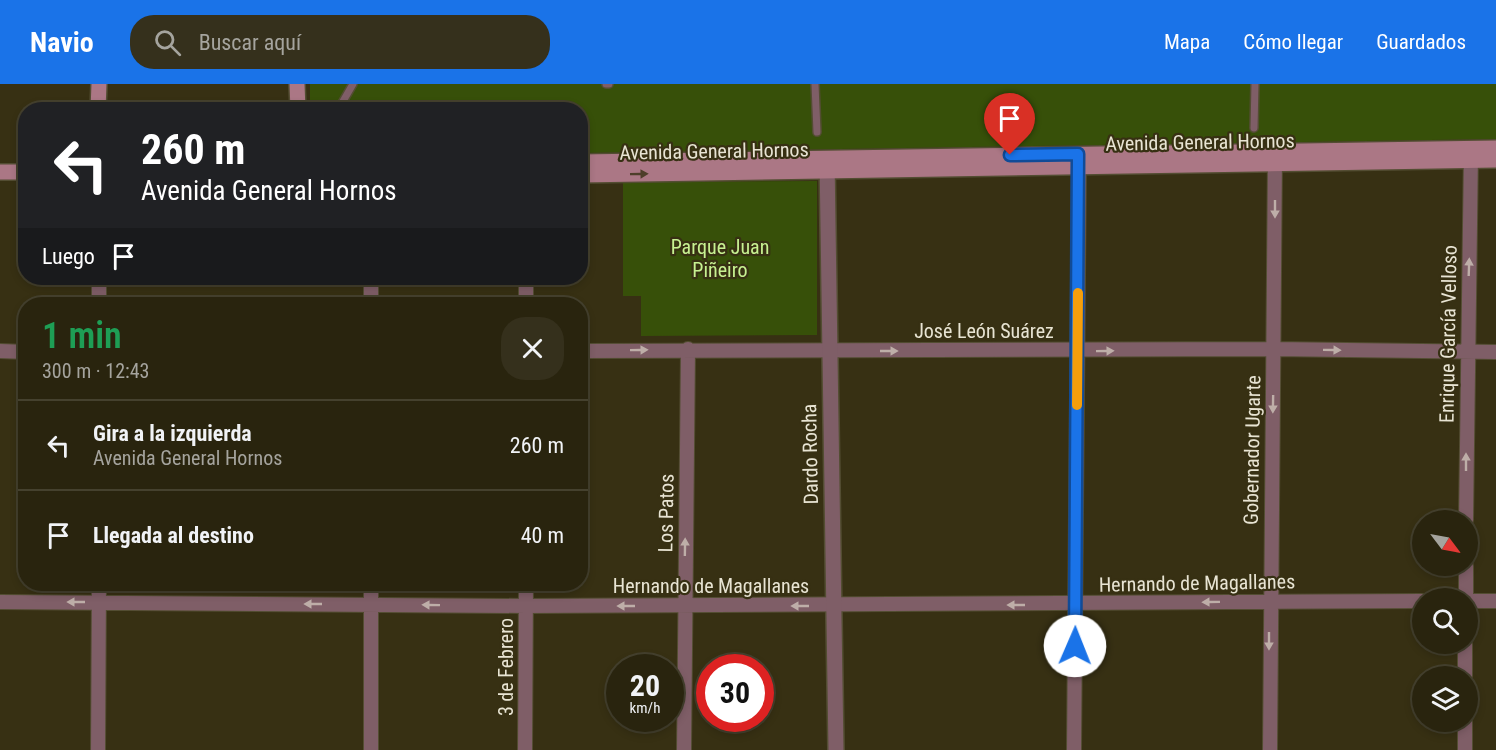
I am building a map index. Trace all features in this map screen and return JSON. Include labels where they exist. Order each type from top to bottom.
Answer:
[{"type":"main road","points":[[98,102],[99,84]]},
{"type":"main road","points":[[297,84],[298,102]]},
{"type":"main road","name":"Avenida General Hornos","points":[[588,175],[827,164],[1471,154],[1496,148]]},
{"type":"main road","name":"Avenida General Hornos","points":[[1471,154],[1496,160]]},
{"type":"main road","name":"Avenida General Hornos","points":[[588,162],[827,164]]},
{"type":"main road","points":[[0,172],[18,172]]},
{"type":"street","name":"Enrique García Velloso","points":[[1466,510],[1466,352],[1471,154]]},
{"type":"street","name":"Gobernador Ugarte","points":[[1270,750],[1269,601],[1275,157]]},
{"type":"street","points":[[1074,750],[1079,159]]},
{"type":"street","name":"Dardo Rocha","points":[[827,164],[836,750]]},
{"type":"street","name":"José León Suárez","points":[[588,351],[1274,349],[1496,352]]},
{"type":"street","name":"Los Patos","points":[[684,750],[688,350]]},
{"type":"street","points":[[0,351],[18,352]]},
{"type":"street","points":[[98,750],[99,591]]},
{"type":"street","points":[[371,591],[371,750]]},
{"type":"street","name":"3 de Febrero","points":[[525,750],[526,591]]},
{"type":"street","points":[[1478,600],[1496,601]]},
{"type":"street","name":"Hernando de Magallanes","points":[[0,602],[832,606],[1412,601]]},
{"type":"street","points":[[1465,732],[1465,750]]},
{"type":"lane","points":[[342,102],[352,84]]},
{"type":"lane","points":[[815,84],[816,132]]},
{"type":"lane","points":[[1254,128],[1255,84]]},
{"type":"green space","points":[[310,84],[1496,84],[1496,139],[588,153],[588,102],[310,102]]},
{"type":"green space","name":"Parque Juan Piñeiro","points":[[817,181],[817,335],[641,336],[641,296],[623,296],[623,182]]},
{"type":"slow traffic","points":[[1077,405],[1078,293]]},
{"type":"route","points":[[1010,155],[1078,154],[1075,646]]}]
